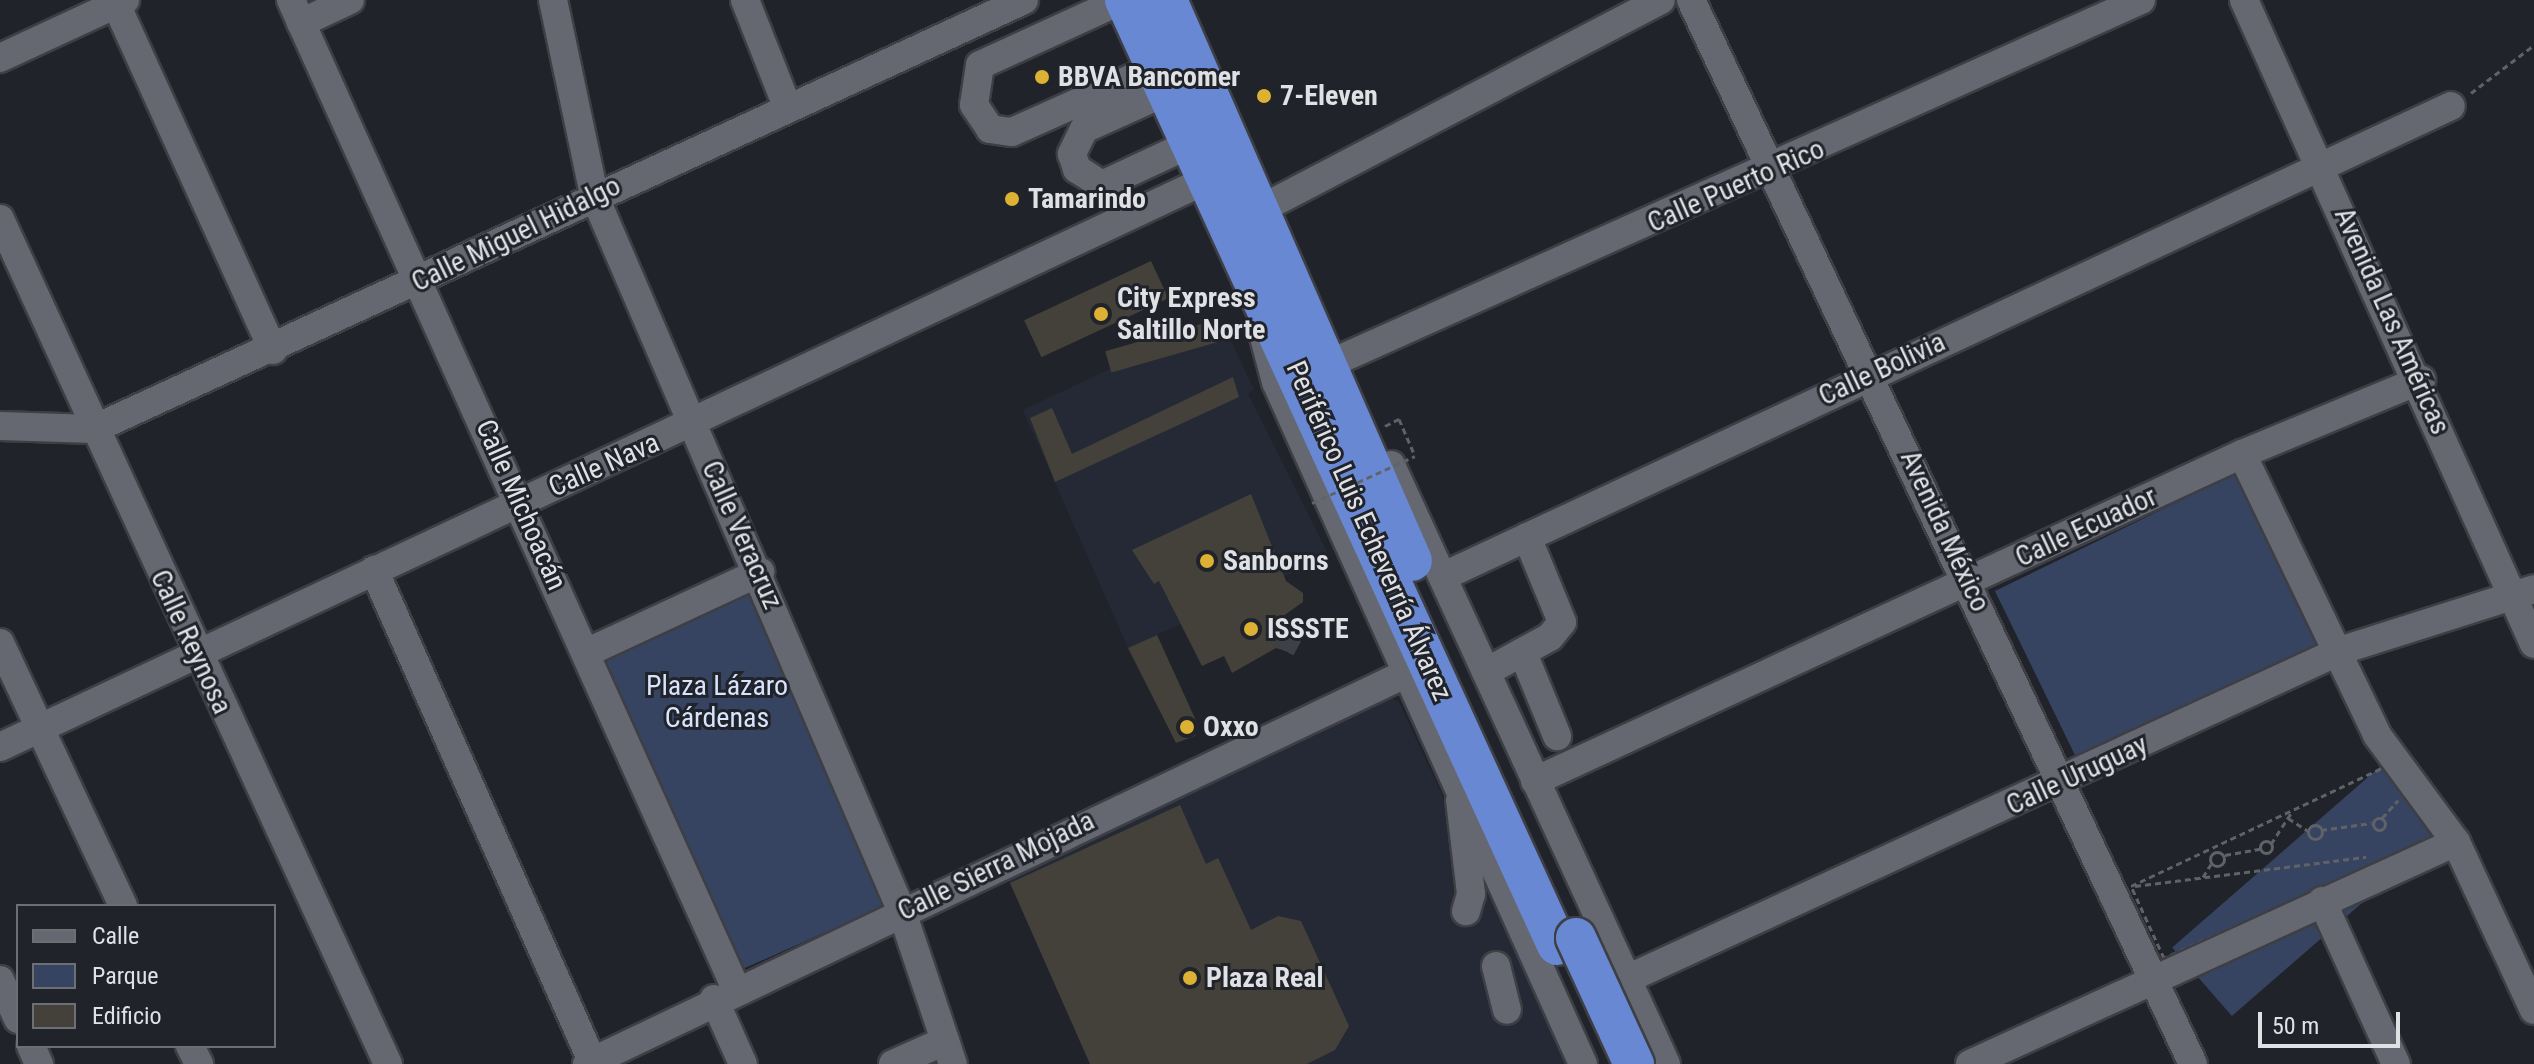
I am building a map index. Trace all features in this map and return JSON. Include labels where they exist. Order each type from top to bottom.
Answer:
[{"type":"highway","name":"Periférico Luis Echeverría Álvarez","points":[[1124,0],[1264,298],[1556,946],[1634,1064]]},
{"type":"highway","name":"Periférico Luis Echeverría Álvarez","points":[[1167,0],[1331,373],[1556,946],[1592,1062]]},
{"type":"street","name":"Calle Michoacán","points":[[350,0],[296,12],[588,652],[725,994],[743,1064]]},
{"type":"street","name":"Calle Veracruz","points":[[553,0],[594,195],[692,426],[760,572],[902,912],[949,1052]]},
{"type":"street","points":[[745,0],[787,106]]},
{"type":"street","name":"Calle Miguel Hidalgo","points":[[0,426],[94,429],[273,350],[594,195],[1024,0]]},
{"type":"street","points":[[1124,0],[980,65],[974,105],[990,129],[1012,132],[1161,80]]},
{"type":"street","points":[[1261,209],[1661,0]]},
{"type":"street","name":"Avenida México","points":[[1691,0],[1970,582],[2193,1064]]},
{"type":"street","name":"Calle Puerto Rico","points":[[1331,373],[2141,0]]},
{"type":"street","name":"Avenida Las Américas","points":[[2244,0],[2523,593],[2534,644]]},
{"type":"street","points":[[0,58],[120,2],[273,350]]},
{"type":"street","points":[[1161,80],[1084,129],[1072,154],[1077,169],[1102,185],[1190,144]]},
{"type":"street","name":"Calle Bolivia","points":[[1444,576],[1870,373],[2451,106]]},
{"type":"street","name":"Calle Nava","points":[[0,747],[374,570],[692,426],[1206,180]]},
{"type":"street","name":"Calle Reynosa","points":[[0,219],[196,654],[388,1064]]},
{"type":"street","points":[[1264,298],[1265,353],[1460,791],[1556,946],[1602,966],[1652,1064]]},
{"type":"street","points":[[1331,373],[1374,431],[1444,576],[1666,1064]]},
{"type":"street","name":"Calle Ecuador","points":[[1535,781],[2242,454],[2421,380]]},
{"type":"street","points":[[2242,454],[2342,650],[2377,735],[2456,842],[2534,1010]]},
{"type":"street","points":[[1486,672],[1523,653],[1557,630],[1563,613],[1527,537]]},
{"type":"street","points":[[374,570],[589,1063]]},
{"type":"street","points":[[588,652],[760,572]]},
{"type":"street","name":"Calle Uruguay","points":[[1627,979],[2062,783],[2342,650],[2523,593]]},
{"type":"street","points":[[0,643],[122,904]]},
{"type":"street","points":[[1523,653],[1557,736]]},
{"type":"street","name":"Calle Sierra Mojada","points":[[589,1063],[725,994],[1407,673]]},
{"type":"street","points":[[1460,791],[1459,837],[1471,894],[1466,911]]},
{"type":"street","points":[[1970,1064],[2012,1055],[2153,977],[2456,842]]},
{"type":"street","points":[[2322,901],[2396,1064]]},
{"type":"street","points":[[1496,966],[1507,1010]]},
{"type":"street","points":[[0,980],[16,1015]]},
{"type":"street","points":[[893,1064],[949,1052]]},
{"type":"path","points":[[2451,106],[2534,45]]},
{"type":"path","points":[[1312,503],[1415,456],[1399,419],[1374,431]]},
{"type":"path","points":[[2384,767],[2405,797],[2441,834],[2164,958],[2131,886],[2384,767]]},
{"type":"path","points":[[2308,831],[2314,825],[2321,830],[2372,823],[2405,797]]},
{"type":"path","points":[[2260,849],[2269,852],[2271,844],[2295,809]]},
{"type":"path","points":[[2288,818],[2308,831],[2314,839],[2321,830]]},
{"type":"path","points":[[2372,823],[2381,830],[2382,818]]},
{"type":"path","points":[[2203,877],[2211,864],[2212,853],[2223,856],[2271,844]]},
{"type":"path","points":[[2131,886],[2401,852]]},
{"type":"path","points":[[2211,864],[2222,864],[2223,856]]},
{"type":"shaded area","points":[[1220,317],[1254,390],[1248,394],[1329,556],[1128,648],[1023,410]]},
{"type":"shaded area","points":[[1387,695],[1399,702],[1567,1064],[1090,1064],[1007,875]]},
{"type":"green space","points":[[2243,470],[2328,644],[2080,765],[1995,591]]},
{"type":"green space","name":"Plaza Lázaro Cárdenas","points":[[757,585],[897,900],[742,969],[602,654]]},
{"type":"green space","points":[[2382,765],[2442,834],[2232,1016],[2172,947]]},
{"type":"building","points":[[1151,261],[1168,298],[1041,357],[1024,320]]},
{"type":"building","points":[[1211,321],[1217,342],[1111,372],[1105,351]]},
{"type":"building","points":[[1233,377],[1239,397],[1055,482],[1030,418],[1052,408],[1072,454]]},
{"type":"building","name":"Sanborns","points":[[1251,494],[1286,581],[1303,593],[1303,602],[1272,624],[1293,637],[1286,651],[1276,648],[1232,673],[1224,656],[1202,666],[1159,581],[1154,584],[1132,550]]},
{"type":"building","points":[[1157,635],[1198,725],[1195,736],[1176,743],[1128,648]]},
{"type":"building","name":"Plaza Real","points":[[1180,805],[1206,864],[1218,858],[1251,930],[1278,916],[1301,921],[1349,1026],[1335,1050],[1307,1064],[1090,1064],[1010,883]]},
{"type":"tunnel","points":[[1281,649],[1289,634]]},
{"type":"place","name":"BBVA Bancomer","points":[[1042,77]]},
{"type":"place","name":"7-Eleven","points":[[1264,96]]},
{"type":"place","name":"Tamarindo","points":[[1012,199]]},
{"type":"place","name":"City Express Saltillo Norte","points":[[1101,314]]},
{"type":"place","name":"Sanborns","points":[[1207,561]]},
{"type":"place","name":"ISSSTE","points":[[1251,629]]},
{"type":"place","name":"Oxxo","points":[[1187,727]]},
{"type":"place","name":"Plaza Real","points":[[1190,978]]}]
